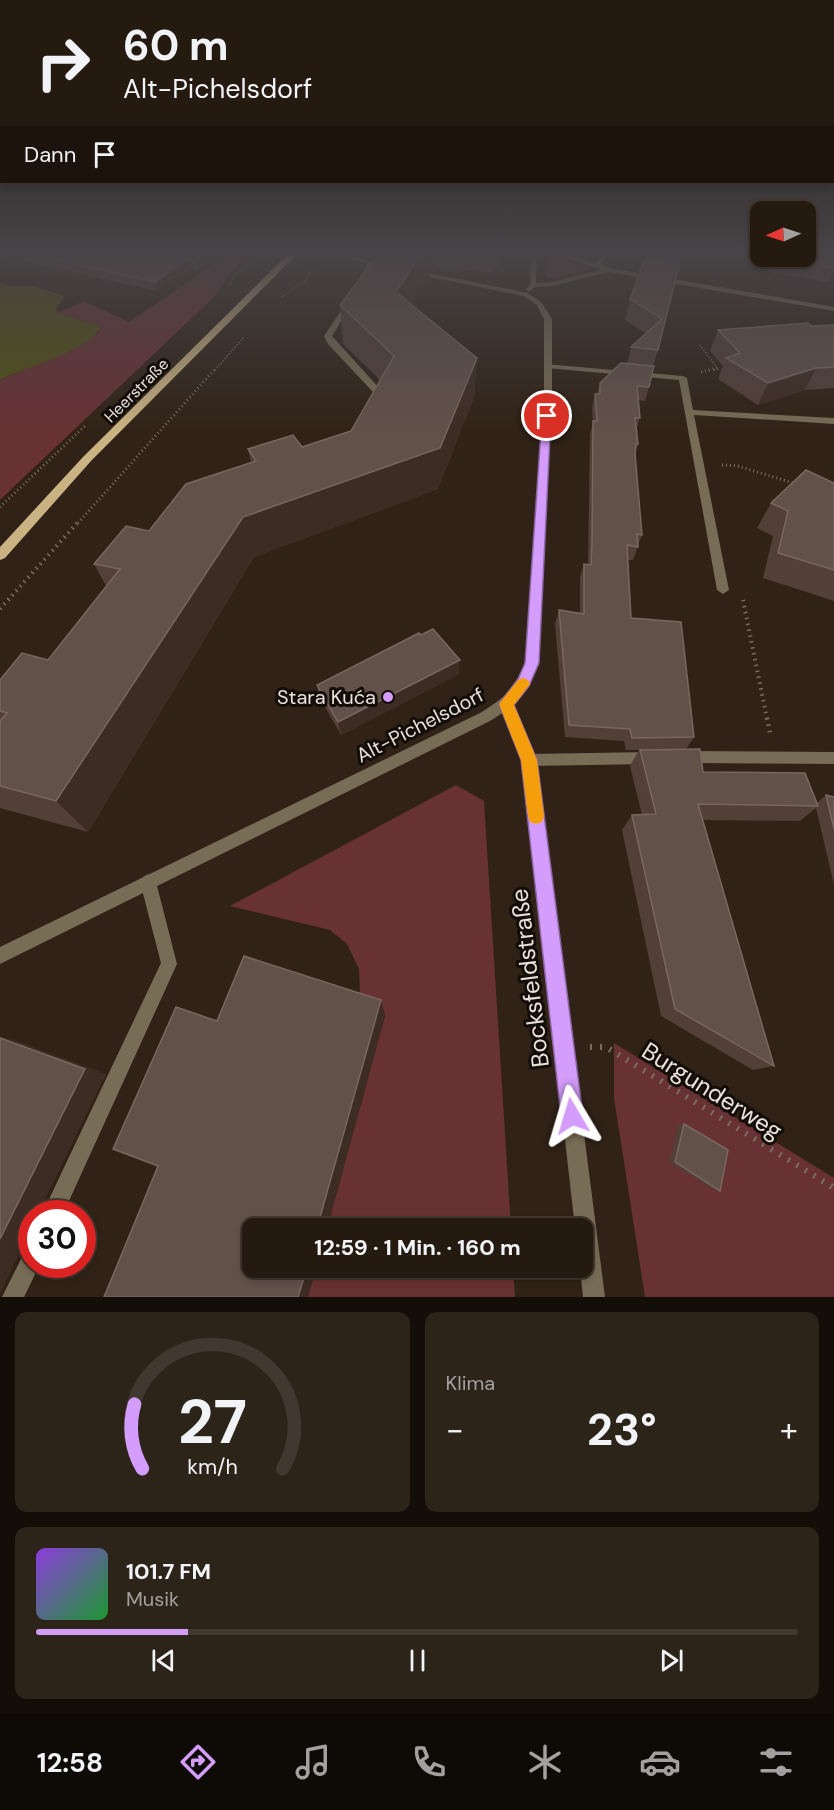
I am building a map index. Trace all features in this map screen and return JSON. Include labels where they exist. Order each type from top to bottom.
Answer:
[{"type":"main road","name":"Heerstraße","points":[[0,555],[87,459],[236,311]]},
{"type":"street","points":[[344,311],[328,336],[381,397],[381,405],[376,414]]},
{"type":"street","name":"Alt-Pichelsdorf","points":[[0,956],[507,704],[524,682],[532,663],[548,399],[548,319],[543,311]]},
{"type":"street","points":[[547,366],[683,378],[723,590]]},
{"type":"street","points":[[689,412],[834,422]]},
{"type":"street","name":"Bocksfeldstraße","points":[[507,704],[529,760],[594,1297]]},
{"type":"street","points":[[529,760],[834,758]]},
{"type":"street","points":[[59,1200],[169,964],[148,882]]},
{"type":"street","points":[[14,1297],[23,1278]]},
{"type":"path","points":[[0,609],[247,332]]},
{"type":"path","points":[[717,464],[738,466],[802,486]]},
{"type":"path","name":"Burgunderweg","points":[[564,1048],[606,1047],[834,1188]]},
{"type":"shaded area","points":[[0,311],[57,311],[58,313],[100,326],[96,334],[72,350],[0,380]]},
{"type":"shaded area","points":[[63,311],[104,311],[129,322],[146,311],[200,311],[0,500],[0,380],[79,346],[99,332],[99,326],[58,313]]},
{"type":"shaded area","points":[[456,785],[484,801],[510,1218],[330,1218],[385,1016],[360,994],[359,969],[347,944],[330,930],[230,906]]},
{"type":"shaded area","points":[[614,1043],[834,1178],[834,1297],[645,1297],[614,1098]]},
{"type":"shaded area","points":[[313,1278],[514,1278],[515,1297],[308,1297]]},
{"type":"building","points":[[346,311],[419,311],[477,358],[440,448],[243,517],[56,801],[0,786],[0,721],[7,713],[0,711],[0,680],[22,653],[48,660],[120,569],[94,564],[126,526],[149,531],[186,484],[256,461],[248,449],[293,435],[302,447],[351,431],[394,356]]},
{"type":"building","points":[[648,311],[668,311],[658,350],[631,347],[662,319]]},
{"type":"building","points":[[808,323],[811,326],[834,325],[834,367],[816,368],[768,383],[726,358],[740,353],[718,330]]},
{"type":"building","points":[[621,363],[654,366],[649,387],[637,386],[640,418],[635,418],[638,444],[636,444],[635,454],[642,535],[637,534],[638,547],[627,545],[631,618],[681,622],[694,737],[632,738],[630,729],[569,725],[559,610],[584,614],[584,564],[591,565],[593,421],[597,421],[595,394],[600,394],[600,383]]},
{"type":"building","points":[[806,470],[834,483],[834,570],[778,553],[788,511],[771,503]]},
{"type":"building","points":[[433,629],[460,660],[338,722],[317,685],[419,633],[421,635]]},
{"type":"building","points":[[700,749],[703,772],[805,773],[818,806],[698,804],[774,1066],[675,1009],[632,815],[656,814],[640,750]]},
{"type":"building","points":[[826,795],[834,797],[834,829]]},
{"type":"building","points":[[244,956],[381,1000],[320,1218],[242,1218],[242,1278],[304,1278],[298,1297],[104,1297],[158,1166],[113,1149],[176,1007],[217,1021]]},
{"type":"building","points":[[0,1038],[85,1069],[0,1239]]},
{"type":"building","points":[[684,1124],[728,1150],[720,1191],[675,1162]]},
{"type":"slow traffic","points":[[523,684],[507,704],[529,760],[536,816]]},
{"type":"place","name":"Stara Kuća","points":[[388,697]]},
{"type":"route","points":[[547,416],[532,663],[524,682],[507,704],[529,760],[572,1116]]}]
